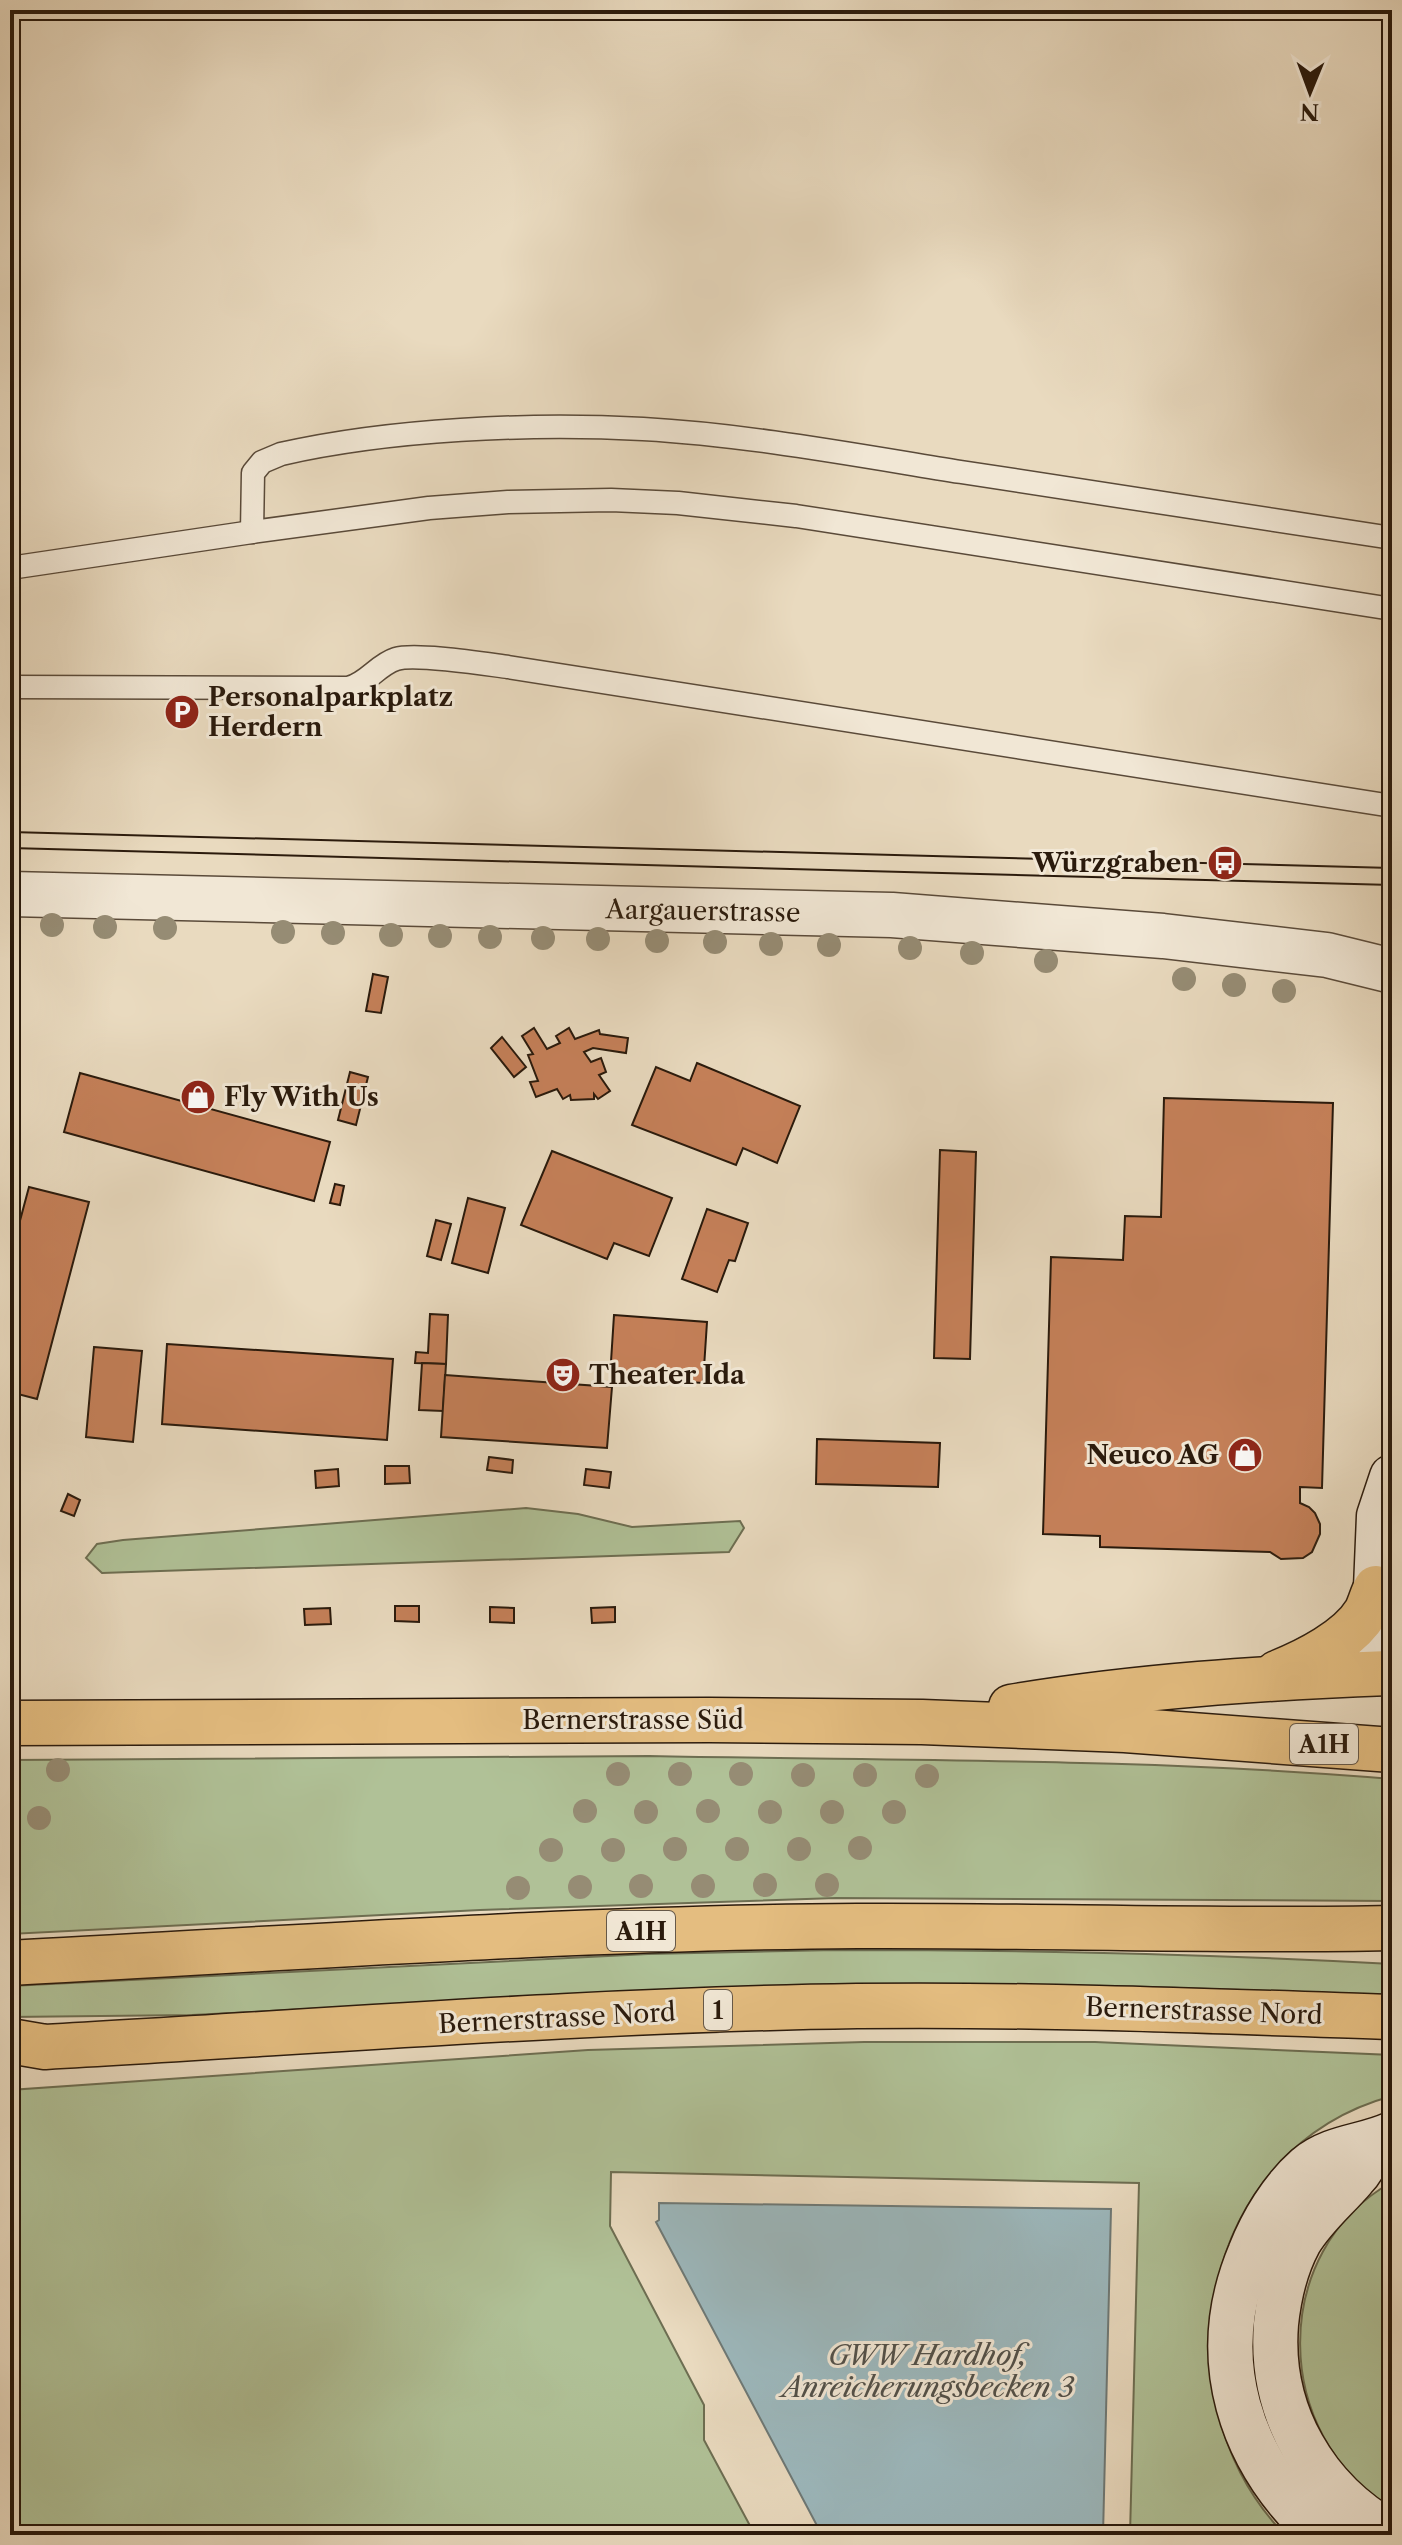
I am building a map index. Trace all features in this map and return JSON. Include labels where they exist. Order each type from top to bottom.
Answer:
[{"type":"main road","points":[[1264,1678],[1304,1662],[1341,1638],[1365,1614],[1376,1588]]},
{"type":"main road","points":[[922,1722],[1086,1694],[1264,1678],[1390,1674]]},
{"type":"main road","name":"Bernerstrasse Süd","points":[[10,1723],[922,1722],[1125,1730],[1392,1750]]},
{"type":"main road","name":"A1H","points":[[10,1963],[511,1936],[856,1926],[1272,1931],[1392,1928]]},
{"type":"main road","name":"A1H","points":[[1272,1931],[1392,1944]]},
{"type":"main road","name":"Bernerstrasse Nord","points":[[22,2047],[548,2017],[856,2006],[1147,2008],[1392,2017]]},
{"type":"street","name":"Aargauerstrasse","points":[[10,894],[892,915],[1178,938],[1327,955],[1392,971]]},
{"type":"street","points":[[1390,1674],[1379,1645],[1376,1588],[1379,1516],[1392,1477]]},
{"type":"street","points":[[1384,2138],[1363,2167],[1312,2223],[1290,2260],[1278,2307],[1275,2364],[1287,2413],[1312,2465],[1331,2488],[1362,2515],[1392,2534]]},
{"type":"street","points":[[1321,2535],[1280,2493],[1261,2464],[1247,2434],[1237,2403],[1232,2371],[1231,2334],[1235,2300],[1242,2270],[1257,2234],[1282,2195],[1307,2167],[1344,2147],[1384,2138]]},
{"type":"lane","points":[[252,532],[253,473],[262,462],[281,454],[406,436],[592,428],[643,429],[756,440],[1392,538]]},
{"type":"lane","points":[[10,568],[429,508],[508,502],[611,500],[678,503],[796,516],[1392,609]]},
{"type":"lane","points":[[10,687],[348,688],[365,681],[397,659],[415,658],[508,667],[1392,806]]},
{"type":"green space","points":[[526,1508],[578,1514],[632,1527],[740,1521],[744,1528],[729,1552],[102,1573],[86,1558],[97,1544],[123,1540]]},
{"type":"green space","points":[[649,1756],[1114,1764],[1392,1779],[1392,1901],[836,1898],[480,1910],[10,1934],[10,1760]]},
{"type":"green space","points":[[836,1950],[1114,1953],[1392,1964],[1392,1995],[968,1985],[481,2000],[192,2015],[10,2017],[10,1986],[648,1954]]},
{"type":"green space","points":[[864,2042],[1095,2042],[1392,2055],[1392,2096],[1327,2124],[1276,2167],[1239,2222],[1217,2284],[1210,2350],[1219,2416],[1244,2479],[1285,2535],[1130,2535],[1139,2183],[611,2172],[610,2226],[704,2405],[704,2440],[755,2535],[10,2535],[10,2090],[588,2050]]},
{"type":"green space","points":[[1392,2182],[1392,2508],[1352,2476],[1324,2437],[1306,2392],[1300,2344],[1306,2297],[1323,2252],[1351,2213]]},
{"type":"water","name":"GWW Hardhof, Anreicherungsbecken 3","points":[[659,2203],[1111,2209],[1103,2535],[822,2535],[656,2222],[659,2220]]},
{"type":"building","points":[[373,974],[388,977],[381,1013],[366,1011]]},
{"type":"building","points":[[534,1028],[547,1049],[560,1043],[556,1036],[569,1028],[575,1039],[599,1030],[600,1034],[628,1038],[626,1053],[593,1048],[584,1052],[591,1062],[601,1058],[606,1072],[599,1075],[610,1091],[598,1099],[594,1094],[594,1099],[571,1100],[570,1095],[563,1099],[557,1089],[536,1097],[530,1082],[538,1081],[528,1055],[533,1054],[522,1036]]},
{"type":"building","points":[[502,1037],[526,1067],[514,1077],[491,1048]]},
{"type":"building","points":[[697,1063],[800,1106],[777,1163],[743,1148],[736,1165],[632,1125],[656,1067],[690,1081]]},
{"type":"building","points":[[350,1072],[368,1077],[356,1125],[338,1120]]},
{"type":"building","points":[[80,1073],[330,1142],[314,1201],[64,1132]]},
{"type":"building","points":[[1164,1098],[1333,1103],[1322,1488],[1300,1487],[1300,1503],[1315,1513],[1320,1534],[1312,1552],[1303,1558],[1281,1559],[1270,1552],[1100,1547],[1100,1536],[1043,1534],[1051,1257],[1123,1260],[1125,1216],[1161,1217]]},
{"type":"building","points":[[940,1150],[976,1152],[970,1359],[934,1358]]},
{"type":"building","points":[[552,1151],[672,1198],[649,1256],[614,1243],[607,1259],[521,1225]]},
{"type":"building","points":[[335,1184],[344,1186],[340,1205],[330,1203]]},
{"type":"building","points":[[29,1187],[89,1202],[37,1399],[10,1392],[10,1258]]},
{"type":"building","points":[[468,1198],[505,1208],[488,1273],[452,1263]]},
{"type":"building","points":[[707,1209],[748,1223],[735,1261],[729,1260],[717,1292],[682,1279]]},
{"type":"building","points":[[436,1220],[451,1224],[441,1260],[427,1256]]},
{"type":"building","points":[[430,1314],[448,1315],[446,1364],[415,1363],[416,1352],[428,1353]]},
{"type":"building","points":[[614,1315],[707,1322],[703,1383],[610,1377]]},
{"type":"building","points":[[167,1344],[393,1359],[387,1440],[162,1424]]},
{"type":"building","points":[[94,1347],[142,1351],[133,1442],[86,1437]]},
{"type":"building","points":[[422,1363],[446,1364],[443,1411],[419,1410]]},
{"type":"building","points":[[445,1375],[612,1387],[607,1448],[441,1437]]},
{"type":"building","points":[[817,1439],[940,1443],[938,1487],[816,1484]]},
{"type":"building","points":[[489,1457],[513,1460],[512,1473],[487,1470]]},
{"type":"building","points":[[385,1466],[409,1466],[410,1483],[385,1484]]},
{"type":"building","points":[[338,1469],[339,1486],[316,1488],[315,1471]]},
{"type":"building","points":[[586,1469],[611,1472],[609,1488],[584,1485]]},
{"type":"building","points":[[68,1494],[80,1500],[74,1516],[61,1511]]},
{"type":"building","points":[[395,1606],[419,1606],[419,1622],[395,1621]]},
{"type":"building","points":[[490,1607],[514,1608],[514,1623],[490,1622]]},
{"type":"building","points":[[615,1607],[615,1622],[592,1623],[591,1608]]},
{"type":"building","points":[[330,1608],[331,1624],[305,1625],[304,1609]]},
{"type":"tram line","points":[[10,832],[1392,868]]},
{"type":"tram line","points":[[10,848],[1392,885]]},
{"type":"place","name":"Personalparkplatz Herdern","points":[[182,712]]},
{"type":"place","name":"Würzgraben","points":[[1225,863]]},
{"type":"place","name":"Fly With Us","points":[[198,1097]]},
{"type":"place","name":"Theater Ida","points":[[563,1375]]},
{"type":"place","name":"Neuco AG","points":[[1245,1455]]}]
